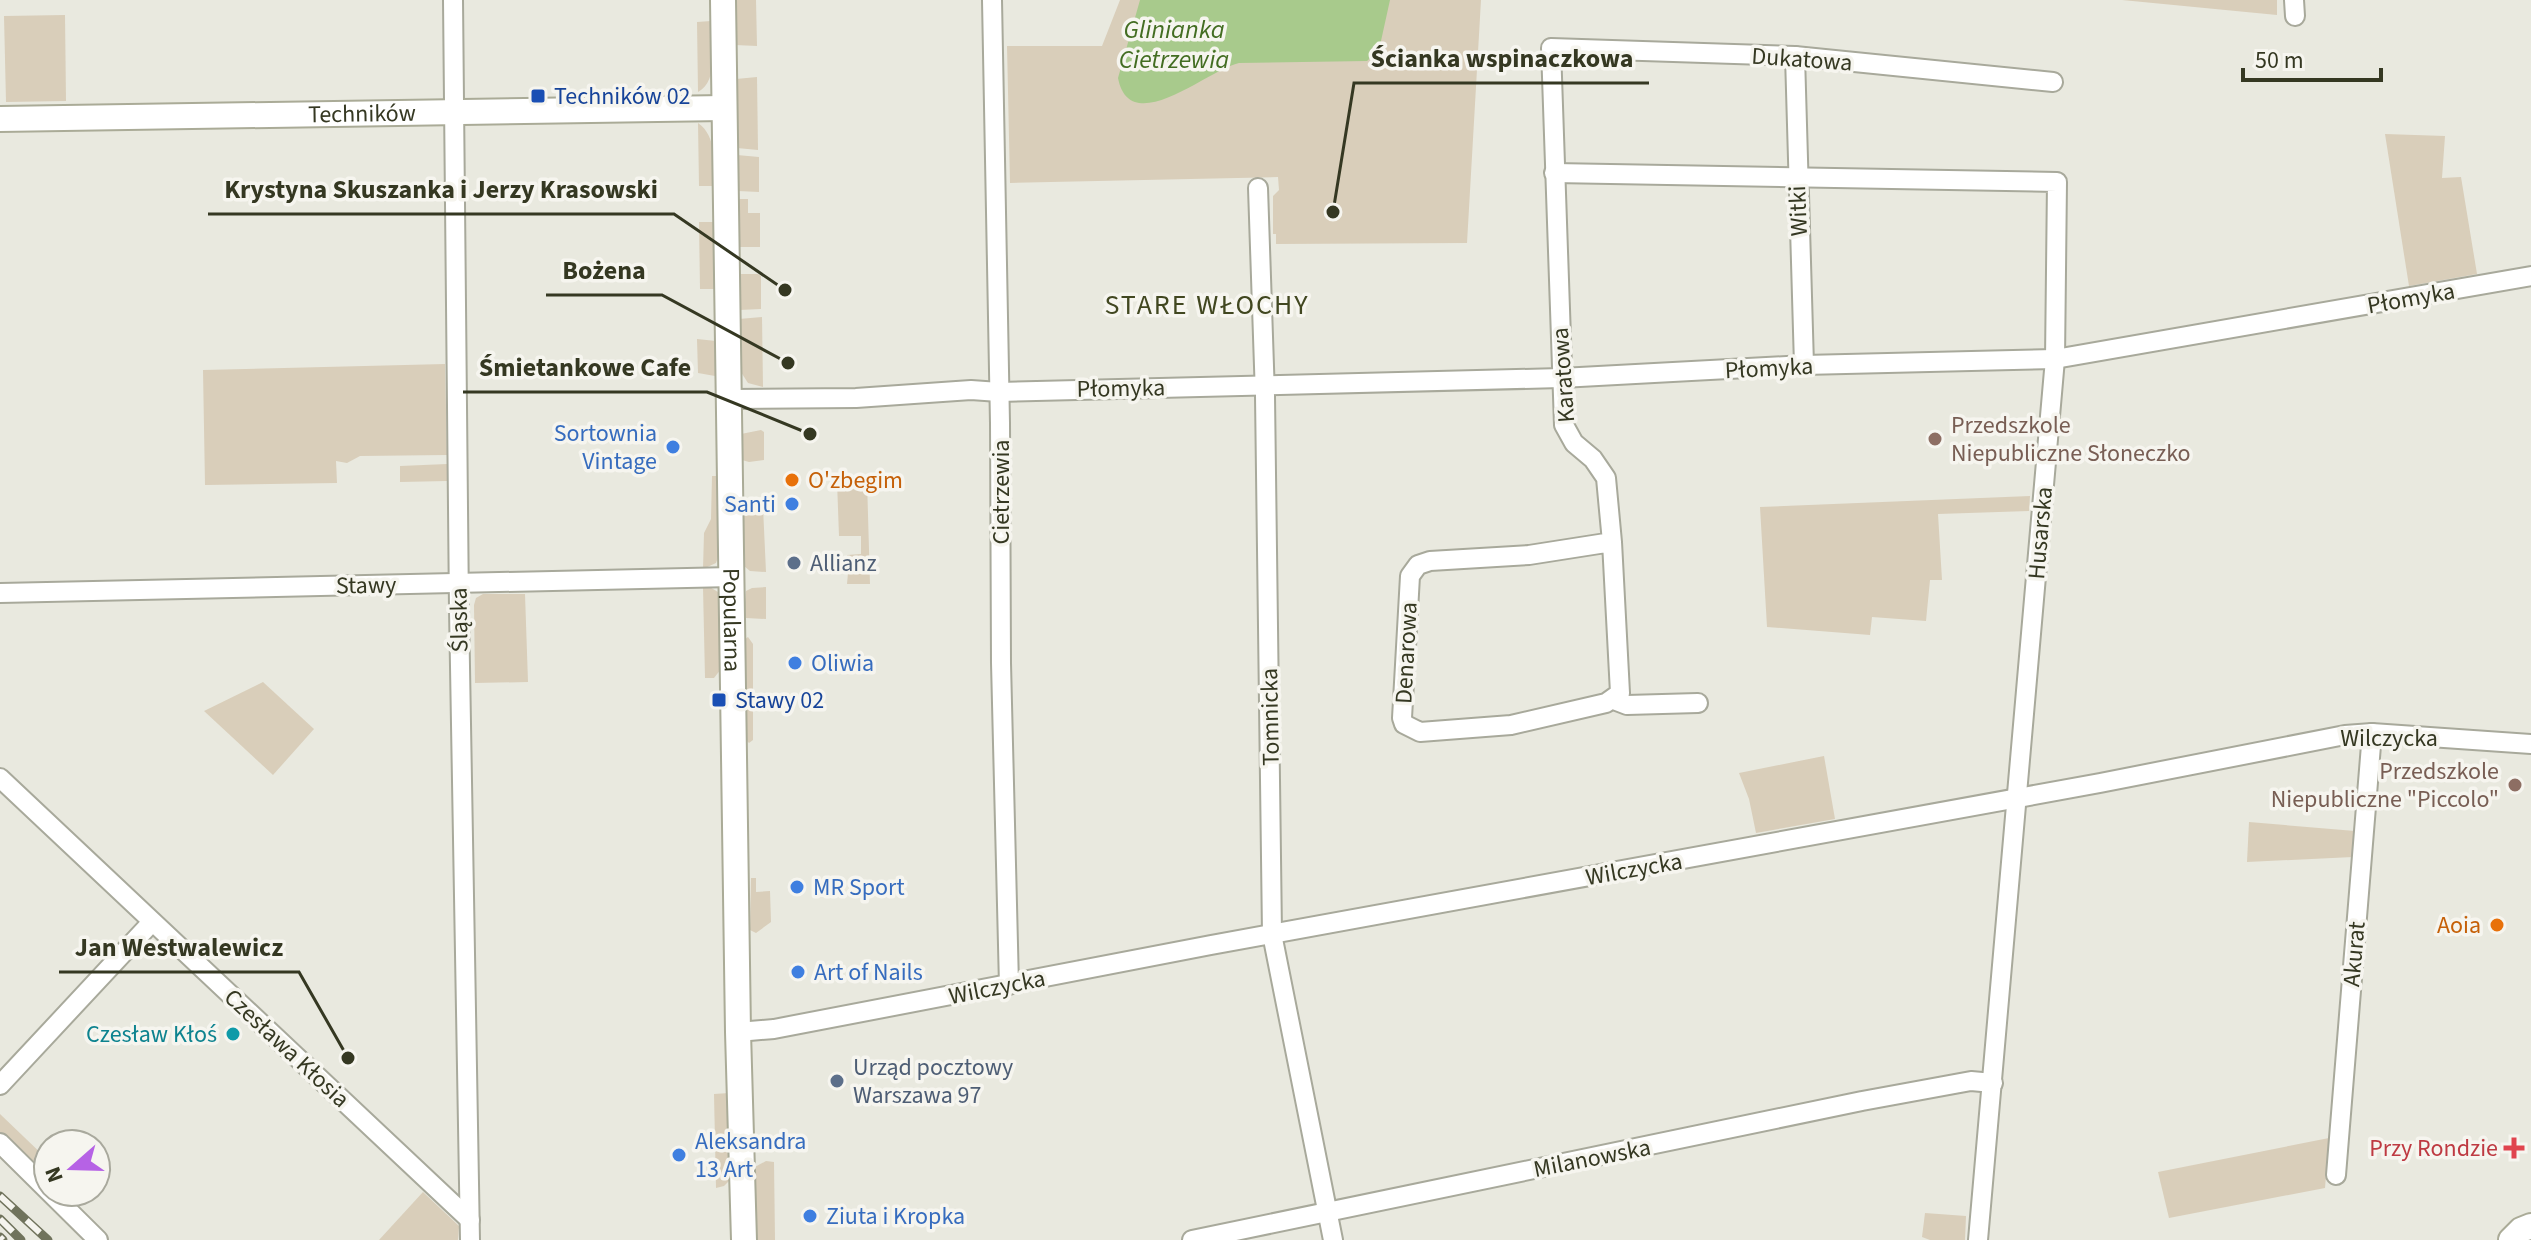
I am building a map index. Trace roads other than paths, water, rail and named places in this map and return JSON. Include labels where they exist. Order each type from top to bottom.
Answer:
[{"type":"street","name":"Śląska","points":[[453,0],[458,583],[470,1240]]},
{"type":"street","name":"Popularna","points":[[723,0],[738,1032],[744,1240]]},
{"type":"street","name":"Cietrzewia","points":[[992,0],[1009,985]]},
{"type":"street","name":"Dukatowa","points":[[1551,48],[1795,56],[2053,82]]},
{"type":"street","name":"Karatowa","points":[[1551,48],[1564,425],[1569,436],[1600,467],[1606,478],[1612,542],[1617,693]]},
{"type":"street","name":"Witki","points":[[1795,56],[1804,365]]},
{"type":"street","name":"Techników","points":[[0,119],[724,108]]},
{"type":"street","name":"Husarska","points":[[1554,173],[2057,182],[2055,359],[1978,1240]]},
{"type":"street","name":"Tomnicka","points":[[1258,188],[1265,386],[1272,934],[1333,1240]]},
{"type":"street","name":"Płomyka","points":[[729,399],[856,398],[971,390],[999,392],[1561,378],[1804,365],[2055,359],[2531,276]]},
{"type":"street","name":"Denarowa","points":[[1612,542],[1529,555],[1430,561],[1418,565],[1410,576],[1402,718],[1409,728],[1420,732],[1511,725],[1617,693],[1627,705],[1698,703]]},
{"type":"street","name":"Stawy","points":[[0,593],[732,577]]},
{"type":"street","name":"Wilczycka","points":[[738,1032],[765,1030],[2016,799],[2345,735],[2372,733],[2531,744]]},
{"type":"street","name":"Akurat","points":[[2336,1175],[2372,733]]},
{"type":"street","name":"Czesława Kłosia","points":[[0,778],[470,1220]]},
{"type":"street","points":[[0,1085],[152,922]]},
{"type":"street","name":"Milanowska","points":[[1192,1240],[1862,1101],[1971,1081],[1993,1083]]},
{"type":"street","points":[[0,1143],[98,1240]]},
{"type":"street","points":[[2511,1240],[2531,1226]]},
{"type":"water","name":"Glinianka Cietrzewia","points":[[1140,0],[1390,0],[1379,50],[1367,61],[1239,63],[1172,96],[1138,103],[1125,95],[1118,78]]},
{"type":"railway","points":[[0,1196],[48,1240]]},
{"type":"railway","points":[[0,1219],[21,1240]]},
{"type":"railway","points":[[0,1237],[3,1240]]},
{"type":"place","name":"Techników 02","points":[[538,96]]},
{"type":"place","name":"Ścianka wspinaczkowa","points":[[1333,212]]},
{"type":"place","name":"Krystyna Skuszanka i Jerzy Krasowski","points":[[785,290]]},
{"type":"place","name":"Bożena","points":[[788,363]]},
{"type":"place","name":"Śmietankowe Cafe","points":[[810,434]]},
{"type":"place","name":"Przedszkole Niepubliczne Słoneczko","points":[[1935,439]]},
{"type":"place","name":"Sortownia Vintage","points":[[673,447]]},
{"type":"place","name":"O'zbegim","points":[[792,480]]},
{"type":"place","name":"Santi","points":[[792,504]]},
{"type":"place","name":"Allianz","points":[[794,563]]},
{"type":"place","name":"Oliwia","points":[[795,663]]},
{"type":"place","name":"Stawy 02","points":[[719,700]]},
{"type":"place","name":"Przedszkole Niepubliczne \"Piccolo\"","points":[[2515,785]]},
{"type":"place","name":"MR Sport","points":[[797,887]]},
{"type":"place","name":"Aoia","points":[[2497,925]]},
{"type":"place","name":"Art of Nails","points":[[798,972]]},
{"type":"place","name":"Czesław Kłoś","points":[[233,1034]]},
{"type":"place","name":"Jan Westwalewicz","points":[[348,1058]]},
{"type":"place","name":"Urząd pocztowy Warszawa 97","points":[[837,1081]]},
{"type":"place","name":"Przy Rondzie","points":[[2514,1148]]},
{"type":"place","name":"Aleksandra 13 Art","points":[[679,1155]]},
{"type":"place","name":"Ziuta i Kropka","points":[[810,1216]]},
{"type":"district","name":"STARE WŁOCHY","points":[[1207,304]]}]
